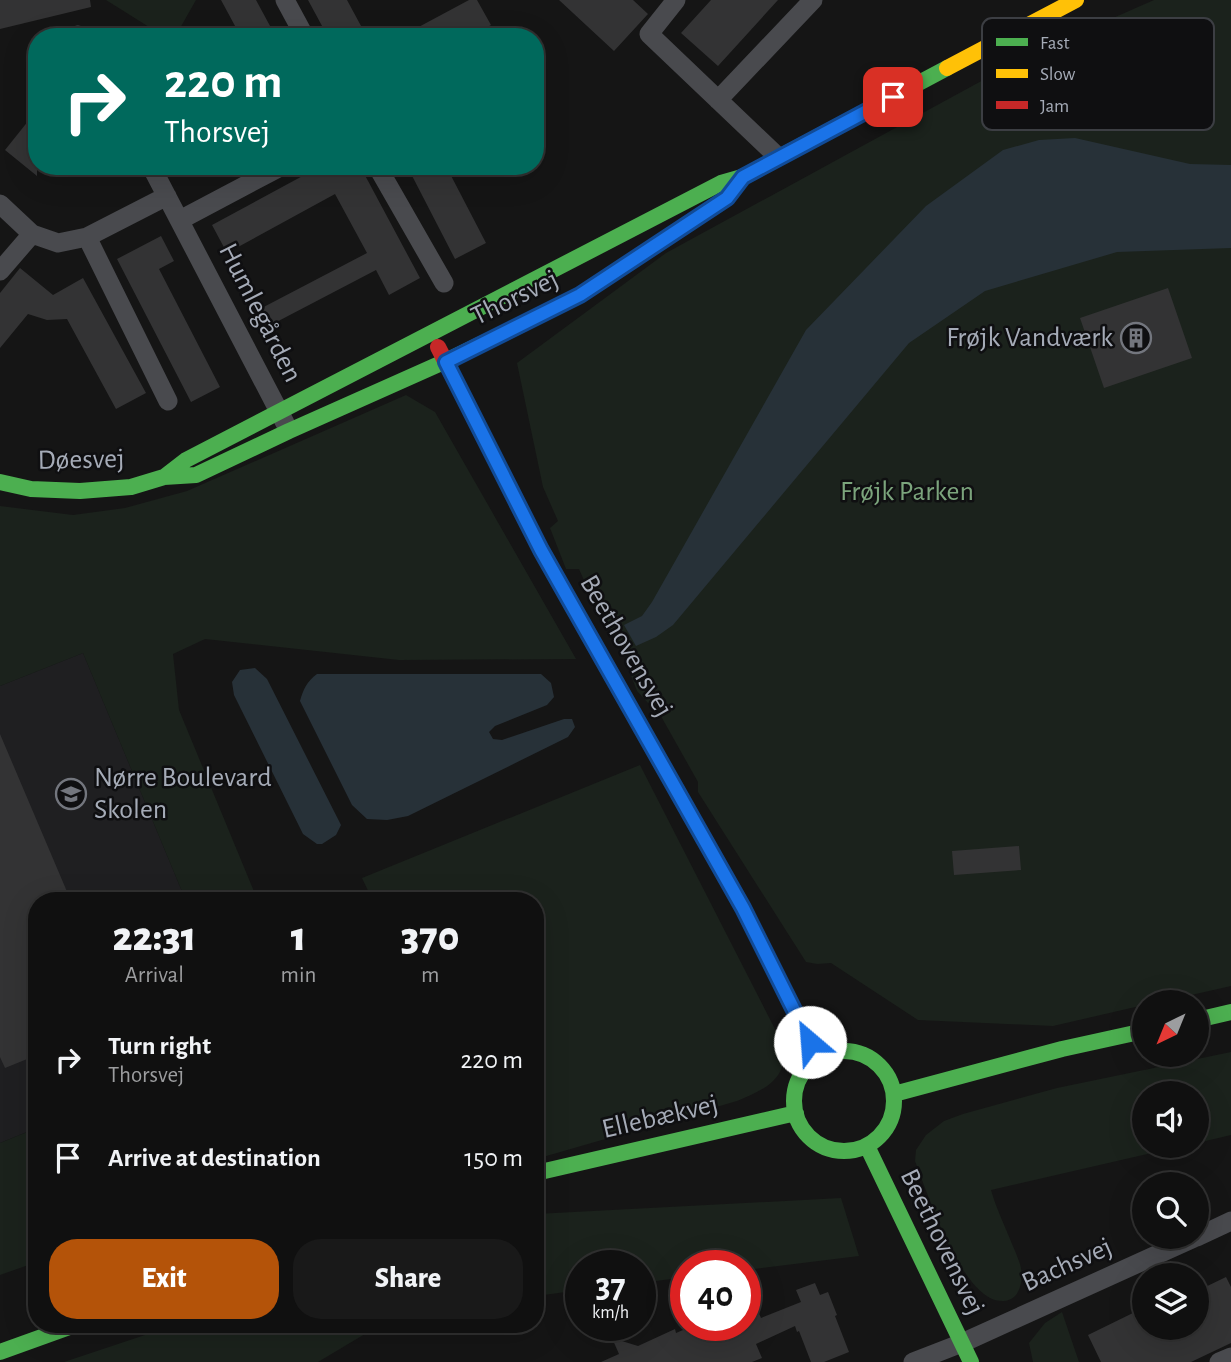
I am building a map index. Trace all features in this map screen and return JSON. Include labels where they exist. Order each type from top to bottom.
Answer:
[{"type":"street","points":[[285,0],[300,28]]},
{"type":"street","points":[[676,0],[649,34],[778,157]]},
{"type":"street","points":[[718,100],[813,0]]},
{"type":"street","name":"Thorsvej","points":[[1042,18],[1076,0]]},
{"type":"street","name":"Thorsvej","points":[[279,412],[721,183],[743,177],[982,50]]},
{"type":"street","name":"Humlegården","points":[[156,175],[289,431]]},
{"type":"street","points":[[180,220],[265,175]]},
{"type":"street","points":[[382,175],[444,284]]},
{"type":"street","name":"Thorsvej","points":[[289,431],[446,362],[580,295],[727,198],[743,177]]},
{"type":"street","points":[[0,204],[32,234],[58,243],[87,237],[167,196]]},
{"type":"street","points":[[0,271],[32,234]]},
{"type":"street","points":[[87,237],[168,401]]},
{"type":"street","name":"Beethovensvej","points":[[431,333],[541,550],[743,908],[818,1059]]},
{"type":"street","name":"Døesvej","points":[[163,477],[186,460],[279,412]]},
{"type":"street","name":"Døesvej","points":[[0,482],[31,489],[80,491],[131,487],[163,477],[196,475],[289,431]]},
{"type":"street","points":[[1209,1017],[1231,1012]]},
{"type":"street","points":[[894,1094],[1062,1049],[1132,1034]]},
{"type":"street","points":[[850,1051],[879,1065],[889,1078],[894,1094],[894,1110],[889,1125],[867,1146],[849,1151],[832,1149],[816,1142],[803,1129],[796,1113],[798,1082],[806,1069],[818,1059],[833,1053],[850,1051]]},
{"type":"street","name":"Ellebækvej","points":[[544,1171],[796,1113]]},
{"type":"street","name":"Beethovensvej","points":[[867,1146],[971,1362]]},
{"type":"street","name":"Bachsvej","points":[[1209,1231],[1231,1221]]},
{"type":"street","name":"Bachsvej","points":[[913,1362],[962,1343],[1170,1249]]},
{"type":"street","points":[[0,1352],[53,1333]]},
{"type":"street","points":[[1219,1362],[1231,1357]]},
{"type":"shaded area","points":[[1075,138],[1190,164],[1231,165],[1231,248],[1117,252],[985,291],[909,343],[673,625],[636,646],[624,625],[642,616],[652,602],[806,330],[926,206],[1003,150],[1039,140]]},
{"type":"shaded area","name":"Nørre Boulevard Skolen","points":[[83,653],[182,892],[28,892],[28,1132],[0,1143],[0,686]]},
{"type":"shaded area","points":[[255,668],[267,679],[341,825],[336,835],[322,844],[317,844],[303,834],[234,695],[232,682],[240,670]]},
{"type":"shaded area","points":[[317,674],[541,674],[551,683],[554,697],[547,705],[495,726],[489,732],[493,739],[502,740],[564,719],[572,719],[575,727],[568,737],[408,816],[387,820],[367,819],[352,805],[300,701],[306,686]]},
{"type":"green space","points":[[106,0],[196,0],[180,28],[151,28]]},
{"type":"green space","name":"Frøjk Parken","points":[[1154,0],[1231,0],[1231,986],[1209,991],[1132,990],[1132,1008],[1053,1026],[918,1020],[831,963],[806,962],[698,792],[698,782],[653,702],[648,703],[637,691],[630,673],[633,669],[591,596],[579,569],[566,569],[550,528],[558,521],[543,487],[517,363],[666,253],[982,81],[982,130],[1214,130],[1214,18],[1113,18]]},
{"type":"green space","points":[[406,395],[435,412],[576,659],[399,660],[205,639],[173,654],[179,710],[254,892],[182,892],[83,653],[0,686],[0,506],[73,515],[125,508],[187,491]]},
{"type":"green space","points":[[640,765],[777,1033],[783,1063],[779,1074],[757,1092],[737,1101],[544,1157],[544,892],[369,892],[362,878]]},
{"type":"green space","points":[[1231,1052],[1231,1135],[1209,1140],[1209,1081],[1132,1081],[1132,1158],[991,1190],[1020,1264],[1021,1284],[1014,1296],[1002,1301],[987,1296],[973,1283],[948,1243],[915,1161],[916,1150],[926,1135],[944,1121],[963,1114],[1057,1088],[1154,1068],[1209,1068],[1209,1057]]},
{"type":"green space","points":[[28,1132],[28,1265],[0,1275],[0,1143]]},
{"type":"green space","points":[[841,1198],[859,1256],[761,1268],[761,1250],[670,1250],[670,1279],[656,1281],[656,1250],[565,1250],[565,1292],[544,1295],[544,1214]]},
{"type":"green space","points":[[1062,1312],[1079,1362],[1033,1362],[1029,1343],[1045,1323]]},
{"type":"green space","points":[[151,1333],[367,1333],[318,1362],[64,1362]]},
{"type":"building","points":[[0,0],[90,0],[91,7],[0,29]]},
{"type":"building","points":[[221,0],[256,0],[271,28],[236,28]]},
{"type":"building","points":[[308,0],[347,0],[362,28],[323,28]]},
{"type":"building","points":[[469,0],[477,0],[491,25],[486,28],[417,28]]},
{"type":"building","points":[[559,0],[633,0],[648,14],[614,51]]},
{"type":"building","points":[[711,0],[778,0],[718,66],[681,33]]},
{"type":"building","points":[[28,121],[28,169],[5,150]]},
{"type":"building","points":[[304,175],[365,175],[420,278],[389,295],[376,270],[265,328],[256,311],[367,253],[335,194],[227,253],[212,225]]},
{"type":"building","points":[[412,175],[451,175],[486,243],[455,259]]},
{"type":"building","points":[[161,236],[174,261],[159,269],[220,387],[191,402],[117,259]]},
{"type":"building","points":[[20,268],[53,295],[83,278],[146,393],[116,409],[67,319],[47,320],[28,314],[0,348],[0,293]]},
{"type":"building","name":"Frøjk Vandværk","points":[[1168,288],[1192,358],[1104,388],[1080,318]]},
{"type":"building","points":[[0,734],[67,892],[28,892],[28,1059],[5,1068],[0,1057]]},
{"type":"building","points":[[1019,846],[1021,870],[954,875],[952,851]]},
{"type":"building","points":[[1226,1277],[1231,1287],[1231,1343],[1191,1362],[1101,1362],[1088,1335],[1132,1313],[1132,1340],[1209,1340],[1209,1285]]},
{"type":"building","points":[[815,1283],[820,1295],[828,1292],[849,1352],[824,1362],[811,1362],[795,1326],[756,1344],[762,1358],[752,1362],[601,1362],[619,1354],[613,1341],[638,1346],[656,1341],[656,1338],[670,1331],[670,1341],[761,1341],[761,1318],[801,1302],[796,1290]]},
{"type":"traffic: fast","points":[[164,477],[186,460],[721,183],[742,177],[947,68]]},
{"type":"traffic: fast","points":[[0,482],[31,489],[80,491],[131,487],[164,477],[196,475],[504,333]]},
{"type":"traffic: fast","points":[[525,518],[743,908],[818,1059]]},
{"type":"traffic: fast","points":[[1209,1017],[1231,1012]]},
{"type":"traffic: fast","points":[[894,1094],[1062,1049],[1132,1034]]},
{"type":"traffic: fast","points":[[844,1051],[863,1055],[879,1066],[890,1082],[894,1101],[890,1120],[879,1136],[863,1147],[844,1151],[825,1147],[809,1136],[798,1120],[794,1101],[798,1082],[809,1066],[825,1055],[844,1051]]},
{"type":"traffic: fast","points":[[544,1171],[796,1113]]},
{"type":"traffic: fast","points":[[867,1146],[971,1362]]},
{"type":"traffic: fast","points":[[0,1352],[53,1333]]},
{"type":"traffic: slow","points":[[1042,18],[1076,0]]},
{"type":"traffic: slow","points":[[947,68],[982,50]]},
{"type":"traffic: jam","points":[[504,333],[580,295],[727,198],[735,187]]},
{"type":"traffic: jam","points":[[438,347],[525,518]]},
{"type":"place","name":"Frøjk Vandværk","points":[[1136,338]]},
{"type":"place","name":"Nørre Boulevard Skolen","points":[[71,794]]},
{"type":"route","points":[[810,1042],[743,908],[541,550],[446,362],[580,295],[727,198],[743,177],[893,97]]}]
